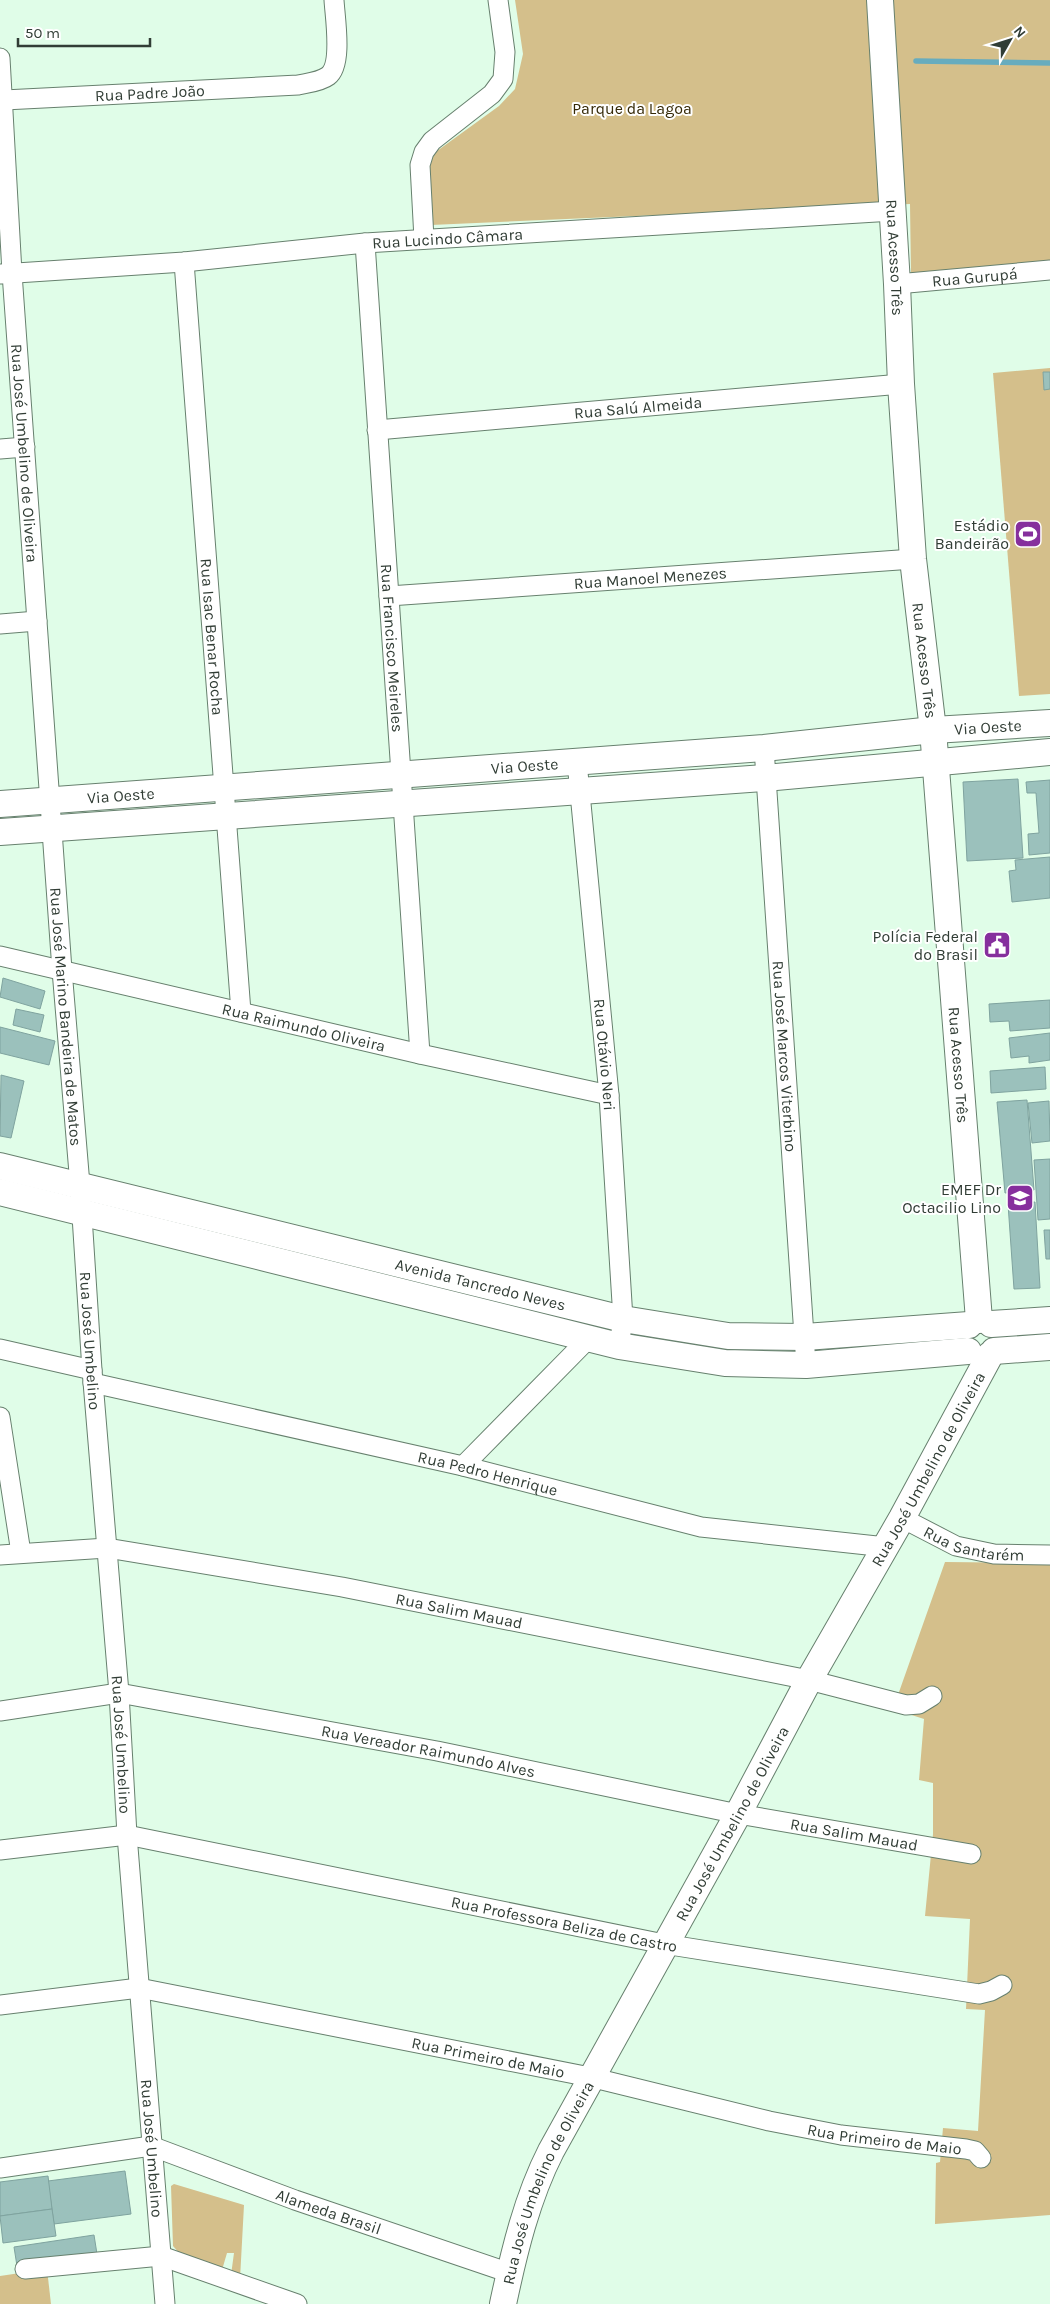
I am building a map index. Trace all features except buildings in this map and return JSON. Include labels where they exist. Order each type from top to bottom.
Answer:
[{"type":"street","name":"Rua Padre João","points":[[4,100],[298,85],[327,77],[333,70],[337,55],[334,0]]},
{"type":"street","points":[[424,239],[420,165],[424,152],[432,141],[492,94],[504,79],[505,52],[498,0]]},
{"type":"street","name":"Rua Acesso Três","points":[[880,0],[894,211],[900,384],[913,559],[933,730],[980,1323],[998,1334],[999,1340],[981,1352]]},
{"type":"street","name":"Rua José Umbelino de Oliveira","points":[[0,58],[4,100],[6,274],[24,447],[54,838]]},
{"type":"street","name":"Rua Lucindo Câmara","points":[[6,274],[184,262],[365,243],[894,211]]},
{"type":"street","name":"Rua Francisco Meireles","points":[[365,243],[420,1054]]},
{"type":"street","name":"Rua Isac Benar Rocha","points":[[184,262],[228,816],[241,1012]]},
{"type":"street","name":"Rua Gurupá","points":[[897,284],[1050,270]]},
{"type":"street","name":"Rua Salú Almeida","points":[[378,430],[900,384]]},
{"type":"street","points":[[0,449],[24,447]]},
{"type":"street","name":"Rua Manoel Menezes","points":[[389,596],[913,559]]},
{"type":"street","points":[[0,624],[37,621]]},
{"type":"street","name":"Via Oeste","points":[[0,804],[225,786],[764,748],[933,730],[1050,723]]},
{"type":"street","name":"Rua José Marcos Viterbino","points":[[764,748],[806,1365]]},
{"type":"street","name":"Via Oeste","points":[[0,832],[54,838],[228,816],[765,778],[1050,752]]},
{"type":"street","name":"Rua Otávio Neri","points":[[577,762],[609,1095],[623,1319],[618,1346]]},
{"type":"street","name":"Rua José Marino Bandeira de Matos","points":[[54,838],[62,970],[80,1185]]},
{"type":"street","name":"Rua Raimundo Oliveira","points":[[0,956],[420,1054],[609,1095]]},
{"type":"street","name":"Avenida Tancredo Neves","points":[[0,1166],[623,1319],[728,1336],[805,1338],[980,1323],[1050,1320]]},
{"type":"street","name":"Rua José Umbelino","points":[[80,1185],[92,1376],[119,1693],[127,1835],[164,2304]]},
{"type":"street","name":"Avenida Tancredo Neves","points":[[0,1192],[587,1340],[725,1364],[806,1365],[1050,1347]]},
{"type":"street","points":[[463,1466],[587,1340]]},
{"type":"street","name":"Rua Pedro Henrique","points":[[0,1349],[92,1376],[701,1526],[886,1547]]},
{"type":"street","name":"Rua José Umbelino de Oliveira","points":[[503,2304],[510,2273],[539,2175],[590,2077],[738,1814],[809,1680],[902,1518],[971,1387],[981,1352]]},
{"type":"street","points":[[0,1417],[21,1553]]},
{"type":"street","name":"Rua Santarém","points":[[902,1518],[956,1546],[994,1554],[1050,1555]]},
{"type":"street","name":"Rua Salim Mauad","points":[[0,1555],[107,1548],[342,1587],[809,1680],[906,1705],[919,1704],[932,1696]]},
{"type":"street","name":"Rua Vereador Raimundo Alves","points":[[0,1711],[119,1693],[437,1752],[738,1814]]},
{"type":"street","name":"Rua Salim Mauad","points":[[738,1814],[971,1854]]},
{"type":"street","name":"Rua Professora Beliza de Castro","points":[[0,1850],[127,1835],[664,1944],[979,1994],[1002,1985]]},
{"type":"street","name":"Rua Primeiro de Maio","points":[[0,2005],[139,1988],[590,2077],[769,2121],[841,2135],[966,2149],[975,2151],[981,2158]]},
{"type":"street","points":[[0,2168],[151,2146]]},
{"type":"street","name":"Alameda Brasil","points":[[151,2146],[295,2200],[510,2273]]},
{"type":"street","points":[[25,2269],[161,2256],[297,2304]]},
{"type":"green space","name":"Parque da Lagoa","points":[[515,0],[1050,0],[1050,266],[911,275],[910,204],[431,225],[427,166],[437,151],[499,106],[515,89],[523,54]]},
{"type":"green space","name":"Estádio Bandeirão","points":[[1050,368],[1050,694],[1019,696],[993,373]]},
{"type":"green space","points":[[945,1562],[1050,1563],[1050,2215],[935,2224],[936,2163],[940,2162],[943,2128],[978,2131],[985,2010],[966,2009],[970,1919],[925,1916],[933,1834],[933,1783],[919,1780],[924,1719],[893,1709]]},
{"type":"green space","points":[[174,2184],[244,2205],[240,2279],[231,2275],[234,2253],[227,2253],[222,2270],[180,2254],[173,2246],[171,2186]]},
{"type":"green space","points":[[47,2269],[51,2304],[0,2304],[0,2276]]},
{"type":"waterway","points":[[916,61],[1050,63]]},
{"type":"place","name":"Estádio Bandeirão","points":[[1028,534]]},
{"type":"place","name":"Polícia Federal do Brasil","points":[[997,945]]},
{"type":"place","name":"EMEF Dr Octacilio Lino","points":[[1020,1198]]}]
